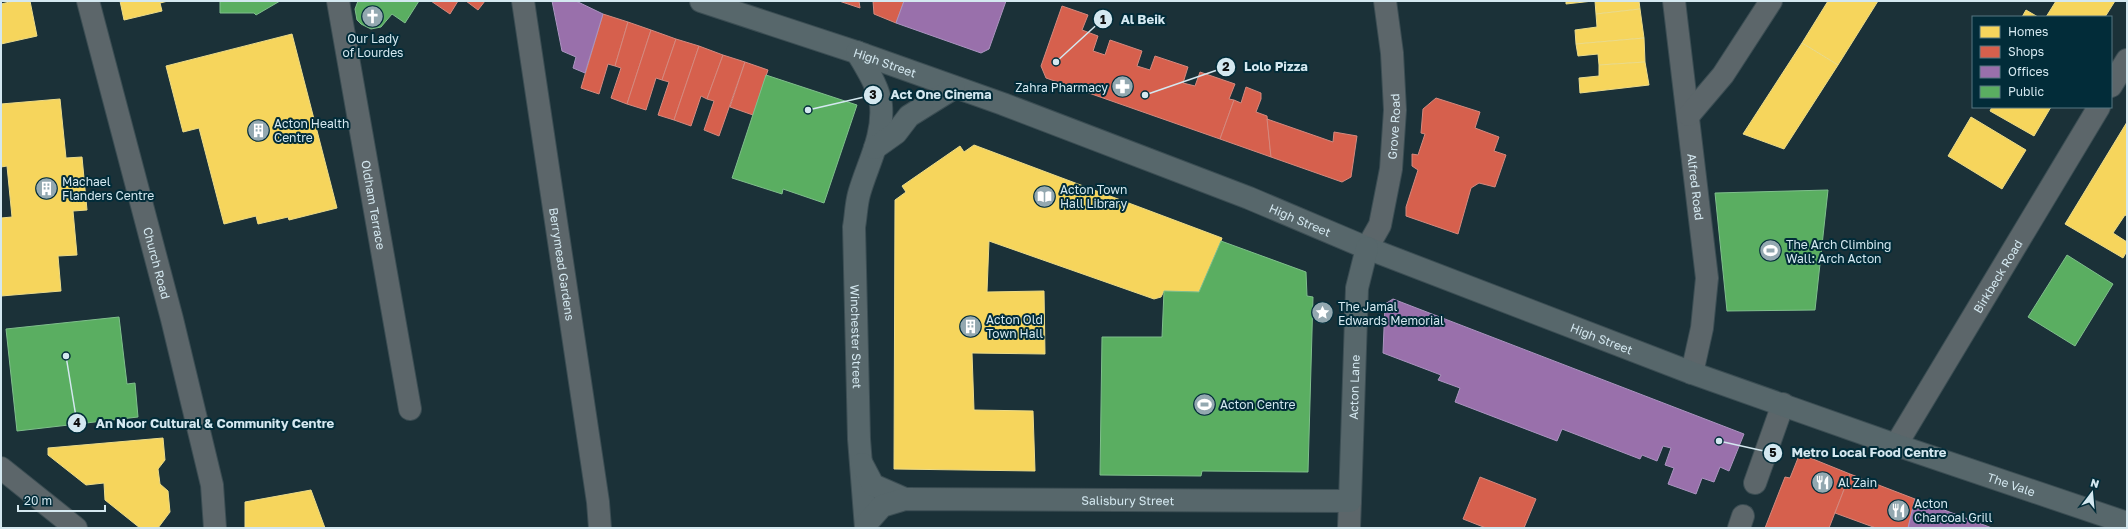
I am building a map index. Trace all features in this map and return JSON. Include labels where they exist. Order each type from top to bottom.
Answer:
[{"type":"main road","name":"High Street","points":[[702,1],[857,52],[954,88],[1003,104],[1249,198],[1368,248],[1692,373],[1896,445]]},
{"type":"main road","name":"Winchester Street","points":[[857,52],[876,89],[881,104],[880,126],[875,148],[859,195],[854,227],[854,277],[861,461],[866,526]]},
{"type":"main road","points":[[875,148],[896,133],[909,116],[954,88]]},
{"type":"main road","name":"Acton Lane","points":[[1350,500],[1357,288],[1368,248]]},
{"type":"main road","name":"The Vale","points":[[1896,445],[2127,523]]},
{"type":"main road","name":"Salisbury Street","points":[[861,461],[873,485],[905,499]]},
{"type":"main road","name":"Salisbury Street","points":[[866,526],[882,506],[905,499],[1350,500]]},
{"type":"street","name":"Church Road","points":[[88,1],[172,319],[212,485],[215,528]]},
{"type":"street","name":"Oldham Terrace","points":[[338,1],[410,409]]},
{"type":"street","name":"Berrymead Gardens","points":[[523,1],[596,487],[600,528]]},
{"type":"street","name":"Grove Road","points":[[1368,248],[1380,225],[1391,169],[1394,103],[1392,53],[1386,1]]},
{"type":"street","name":"Alfred Road","points":[[1674,1],[1689,115],[1706,278],[1702,328],[1692,373]]},
{"type":"street","points":[[1689,115],[1723,75],[1771,1]]},
{"type":"street","points":[[2112,84],[2127,60]]},
{"type":"street","name":"Birkbeck Road","points":[[1896,445],[2098,108]]},
{"type":"street","points":[[1755,483],[1783,404]]},
{"type":"street","points":[[1,468],[76,528]]},
{"type":"street","name":"Acton Lane","points":[[1349,528],[1350,500]]},
{"type":"building: Homes","points":[[14,1],[30,1],[37,36],[1,44],[1,4]]},
{"type":"building: Homes","points":[[120,1],[168,1],[160,3],[162,11],[124,20]]},
{"type":"building: Homes","points":[[1566,1],[1593,1],[1566,4]]},
{"type":"building: Homes","points":[[1595,1],[1639,1],[1640,9],[1596,14]]},
{"type":"building: Homes","points":[[1828,1],[1878,1],[1838,65],[1802,43]]},
{"type":"building: Homes","points":[[2056,1],[2115,1],[2106,16],[2047,16]]},
{"type":"building: Homes","points":[[1640,9],[1644,38],[1576,44],[1575,30],[1597,27],[1596,14]]},
{"type":"building: Homes","points":[[2026,10],[2036,16],[2023,16]]},
{"type":"building: Homes","name":"Acton Health Centre","points":[[292,34],[337,208],[289,220],[288,217],[258,224],[256,216],[224,224],[199,128],[183,132],[166,66]]},
{"type":"building: Homes","points":[[1644,38],[1645,62],[1599,65],[1598,54],[1578,56],[1576,44]]},
{"type":"building: Homes","points":[[1802,43],[1838,65],[1784,149],[1743,134]]},
{"type":"building: Homes","points":[[1645,62],[1649,85],[1580,93],[1579,78],[1599,76],[1599,65]]},
{"type":"building: Homes","name":"Machael Flanders Centre","points":[[60,99],[66,158],[82,157],[87,210],[73,211],[77,255],[58,256],[61,291],[1,296],[1,218],[12,217],[7,166],[1,167],[1,104]]},
{"type":"building: Homes","points":[[1992,108],[2050,108],[2034,136],[1990,111]]},
{"type":"building: Homes","points":[[1971,117],[2026,150],[2002,189],[1948,156]]},
{"type":"building: Homes","points":[[2127,122],[2127,216],[2125,215],[2113,233],[2127,242],[2127,251],[2123,258],[2065,224]]},
{"type":"building: Homes","name":"Acton Old Town Hall","points":[[974,145],[1222,238],[1199,292],[1164,291],[1161,297],[1154,299],[989,241],[987,292],[1044,291],[1045,354],[972,353],[974,410],[1033,411],[1035,471],[894,469],[895,200],[906,192],[902,186],[960,146],[964,152]]},
{"type":"building: Homes","points":[[163,438],[165,460],[158,469],[160,484],[168,491],[170,512],[158,528],[140,528],[105,500],[104,483],[86,485],[48,455],[48,448]]},
{"type":"building: Homes","points":[[311,490],[325,528],[245,528],[245,502]]},
{"type":"building: Shops","points":[[431,1],[458,1],[450,14]]},
{"type":"building: Shops","points":[[466,1],[485,1],[478,10]]},
{"type":"building: Shops","points":[[839,1],[859,1],[860,8]]},
{"type":"building: Shops","points":[[873,1],[904,1],[896,23],[874,14]]},
{"type":"building: Shops","points":[[1062,6],[1088,15],[1082,30],[1098,36],[1093,51],[1105,55],[1110,40],[1142,51],[1137,66],[1150,70],[1155,56],[1188,67],[1183,83],[1195,86],[1200,72],[1235,84],[1229,99],[1234,100],[1220,139],[1046,78],[1041,66]]},
{"type":"building: Shops","points":[[603,14],[628,22],[615,66],[608,64],[599,94],[581,88]]},
{"type":"building: Shops","points":[[628,22],[651,30],[627,104],[611,98],[621,68],[615,66]]},
{"type":"building: Shops","points":[[651,30],[676,39],[662,80],[656,78],[646,110],[627,104]]},
{"type":"building: Shops","points":[[676,39],[699,46],[674,120],[658,115],[669,82],[662,80]]},
{"type":"building: Shops","points":[[699,46],[723,55],[707,99],[701,96],[691,126],[674,120]]},
{"type":"building: Shops","points":[[723,55],[745,62],[719,136],[704,130],[714,101],[707,99]]},
{"type":"building: Shops","points":[[745,62],[768,70],[753,115],[730,107]]},
{"type":"building: Shops","points":[[1246,87],[1261,93],[1261,99],[1256,112],[1267,116],[1271,157],[1220,139],[1234,100],[1241,103]]},
{"type":"building: Shops","points":[[1436,98],[1480,112],[1475,128],[1499,137],[1494,151],[1506,155],[1495,187],[1479,183],[1471,188],[1458,234],[1406,216],[1406,207],[1418,170],[1412,166],[1412,154],[1418,155],[1425,134],[1421,133],[1423,109]]},
{"type":"building: Shops","points":[[1267,119],[1333,142],[1334,132],[1357,136],[1351,177],[1342,182],[1271,157]]},
{"type":"building: Shops","points":[[1803,455],[1850,474],[1829,528],[1765,528],[1785,477],[1790,478],[1798,458]]},
{"type":"building: Shops","points":[[1850,474],[1915,499],[1908,528],[1876,528],[1835,513]]},
{"type":"building: Shops","points":[[1480,477],[1536,499],[1524,528],[1486,528],[1463,519]]},
{"type":"building: Offices","points":[[552,1],[576,1],[603,14],[585,73],[573,68],[576,57],[562,51]]},
{"type":"building: Offices","points":[[904,1],[1006,1],[989,49],[981,53],[896,23]]},
{"type":"building: Offices","points":[[1393,299],[1744,434],[1729,471],[1720,467],[1714,482],[1702,478],[1696,494],[1668,484],[1674,468],[1665,465],[1671,448],[1663,446],[1657,461],[1642,455],[1640,459],[1562,429],[1557,441],[1455,402],[1460,388],[1438,380],[1441,375],[1383,353],[1385,304]]},
{"type":"building: Offices","points":[[1915,499],[1992,528],[1908,528]]},
{"type":"building: Public","points":[[220,1],[280,1],[256,15],[254,13],[220,13]]},
{"type":"building: Public","name":"Our Lady of Lourdes","points":[[358,1],[419,1],[405,23],[392,14],[381,27],[371,29],[361,24],[357,20],[355,9]]},
{"type":"building: Public","points":[[766,75],[857,105],[824,203],[783,189],[782,194],[732,178]]},
{"type":"building: Public","name":"The Arch Climbing Wall: Arch Acton","points":[[1828,190],[1815,310],[1727,311],[1715,193]]},
{"type":"building: Public","name":"Acton Centre","points":[[1221,241],[1306,272],[1307,296],[1313,297],[1308,472],[1202,471],[1201,476],[1100,475],[1102,337],[1162,337],[1164,291],[1199,292]]},
{"type":"building: Public","points":[[2067,255],[2113,284],[2075,346],[2028,317]]},
{"type":"building: Public","points":[[119,317],[127,384],[135,383],[138,417],[17,431],[6,329]]},
{"type":"place","name":"Our Lady of Lourdes","points":[[373,17]]},
{"type":"place","name":"Al Beik","points":[[1056,62]]},
{"type":"place","name":"Zahra Pharmacy","points":[[1123,87]]},
{"type":"place","name":"Lolo Pizza","points":[[1145,95]]},
{"type":"place","name":"Act One Cinema","points":[[808,110]]},
{"type":"place","name":"Acton Health Centre","points":[[258,130]]},
{"type":"place","name":"Machael Flanders Centre","points":[[47,188]]},
{"type":"place","name":"Acton Town Hall Library","points":[[1044,196]]},
{"type":"place","name":"The Arch Climbing Wall: Arch Acton","points":[[1771,251]]},
{"type":"place","name":"The Jamal Edwards Memorial","points":[[1322,313]]},
{"type":"place","name":"Acton Old Town Hall","points":[[970,326]]},
{"type":"place","name":"An Noor Cultural & Community Centre","points":[[66,356]]},
{"type":"place","name":"Acton Centre","points":[[1205,404]]},
{"type":"place","name":"Metro Local Food Centre","points":[[1719,441]]},
{"type":"place","name":"Al Zain","points":[[1823,482]]},
{"type":"place","name":"Acton Charcoal Grill","points":[[1898,510]]}]
